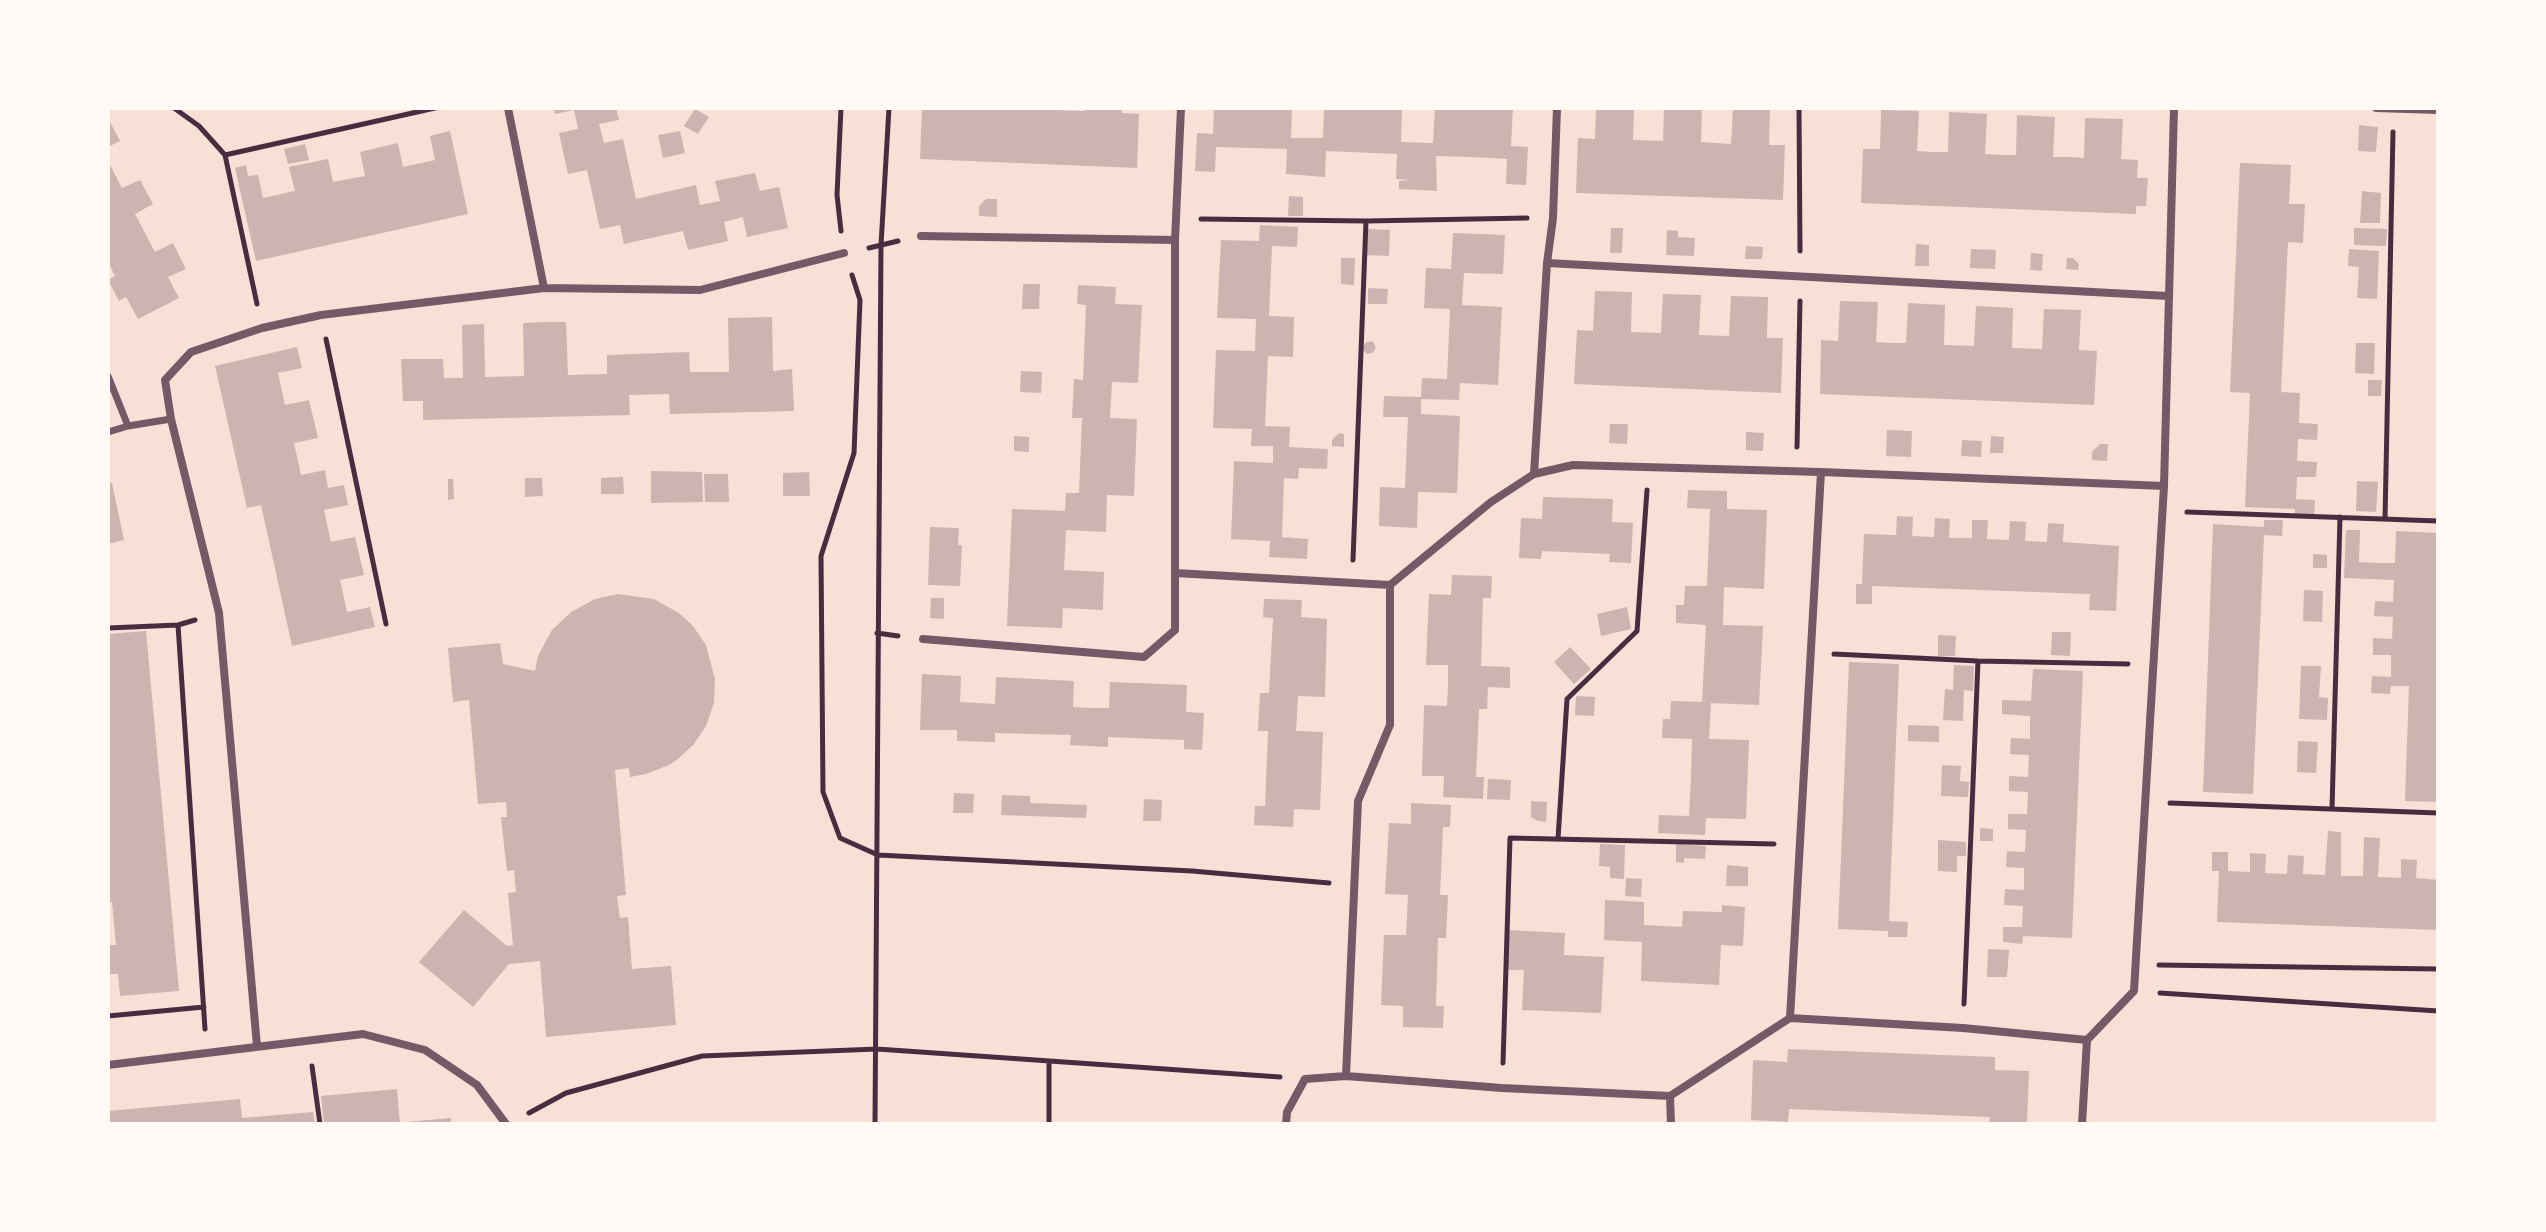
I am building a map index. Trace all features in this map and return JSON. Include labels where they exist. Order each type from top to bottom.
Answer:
[{"type":"street","points":[[508,108],[544,288]]},
{"type":"street","points":[[923,639],[1144,657],[1175,630],[1175,240],[1181,108]]},
{"type":"street","points":[[1534,474],[1547,263],[1553,218],[1557,108]]},
{"type":"street","points":[[2082,1124],[2087,1040],[2134,991],[2164,486],[2174,108]]},
{"type":"street","points":[[2376,108],[2438,110]]},
{"type":"street","points":[[921,236],[1175,240]]},
{"type":"street","points":[[257,1046],[219,613],[171,419],[165,380],[191,352],[262,328],[321,315],[544,288],[700,290],[844,253]]},
{"type":"street","points":[[1547,263],[2168,296]]},
{"type":"street","points":[[108,376],[128,426]]},
{"type":"street","points":[[108,432],[171,419]]},
{"type":"street","points":[[1175,573],[1390,585],[1491,502],[1534,474],[1573,465],[2164,486]]},
{"type":"street","points":[[1790,1018],[1821,472]]},
{"type":"street","points":[[1346,1076],[1358,801],[1390,725],[1390,585]]},
{"type":"street","points":[[1286,1124],[1287,1112],[1305,1079],[1346,1076],[1670,1096],[1790,1018],[1963,1028],[2087,1040]]},
{"type":"street","points":[[108,1065],[363,1034],[425,1050],[477,1085],[506,1124]]},
{"type":"street","points":[[1670,1096],[1671,1124]]},
{"type":"path","points":[[174,108],[199,126],[225,155],[262,328]]},
{"type":"path","points":[[225,155],[435,108]]},
{"type":"path","points":[[875,1124],[881,260],[889,108]]},
{"type":"path","points":[[2385,519],[2393,109]]},
{"type":"path","points":[[1176,218],[1366,221],[1553,218]]},
{"type":"path","points":[[1353,584],[1366,221]]},
{"type":"path","points":[[321,315],[386,624]]},
{"type":"path","points":[[1558,839],[1567,699],[1637,631],[1649,467]]},
{"type":"path","points":[[2162,511],[2438,521]]},
{"type":"path","points":[[2332,809],[2340,517]]},
{"type":"path","points":[[108,628],[178,625],[219,613]]},
{"type":"path","points":[[178,625],[207,1054]]},
{"type":"path","points":[[1810,653],[2153,665]]},
{"type":"path","points":[[1963,1028],[1978,661]]},
{"type":"path","points":[[2145,802],[2438,813]]},
{"type":"path","points":[[1502,1088],[1510,838],[1798,845]]},
{"type":"path","points":[[2136,965],[2438,969]]},
{"type":"path","points":[[2134,991],[2438,1011]]},
{"type":"path","points":[[108,1016],[204,1007]]},
{"type":"path","points":[[309,1041],[320,1124]]},
{"type":"path","points":[[521,1118],[566,1093],[702,1056],[877,1049],[1305,1079]]},
{"type":"path","points":[[1049,1062],[1049,1124]]},
{"type":"building","points":[[553,108],[616,108],[619,120],[599,124],[604,143],[623,139],[636,199],[696,185],[700,205],[720,201],[715,181],[755,173],[760,191],[779,187],[788,228],[747,237],[743,217],[724,222],[728,241],[688,250],[683,231],[624,244],[620,225],[600,229],[587,170],[568,174],[559,133],[578,129],[574,110],[555,114]]},
{"type":"building","points":[[922,108],[1054,108],[1084,111],[1084,108],[1122,108],[1122,113],[1139,114],[1137,168],[920,159]]},
{"type":"building","points":[[1214,108],[1292,108],[1291,138],[1323,138],[1324,108],[1402,108],[1401,142],[1433,143],[1435,108],[1513,108],[1511,146],[1528,147],[1526,185],[1506,184],[1507,159],[1472,157],[1436,156],[1437,191],[1399,189],[1399,181],[1411,180],[1396,179],[1397,154],[1326,151],[1325,177],[1286,174],[1287,149],[1216,147],[1215,172],[1195,171],[1197,133],[1213,134]]},
{"type":"building","points":[[1596,108],[1634,108],[1633,140],[1663,141],[1664,108],[1702,108],[1701,142],[1731,144],[1733,108],[1770,108],[1769,145],[1785,145],[1783,200],[1576,193],[1578,138],[1595,139]]},
{"type":"building","points":[[695,109],[709,117],[698,134],[684,126]]},
{"type":"building","points":[[1881,110],[1919,111],[1917,151],[1933,152],[1948,152],[1949,112],[1987,114],[1985,154],[2001,155],[2016,155],[2017,115],[2055,117],[2053,157],[2084,158],[2085,118],[2123,119],[2121,159],[2138,160],[2137,178],[2148,178],[2146,206],[2136,206],[2136,214],[1861,203],[1863,149],[1880,149]]},
{"type":"building","points":[[108,118],[120,141],[108,147]]},
{"type":"building","points":[[2359,125],[2378,127],[2376,152],[2358,151]]},
{"type":"building","points":[[450,131],[468,214],[256,261],[235,168],[246,165],[248,176],[258,175],[263,198],[295,191],[289,167],[328,159],[333,182],[365,176],[360,152],[398,143],[403,167],[435,160],[430,136]]},
{"type":"building","points":[[680,131],[685,153],[663,158],[658,135]]},
{"type":"building","points":[[305,144],[309,160],[288,164],[284,149]]},
{"type":"building","points":[[108,161],[122,188],[140,180],[153,204],[135,214],[155,252],[173,243],[186,269],[168,277],[179,298],[138,319],[126,297],[119,301],[108,280],[115,276],[108,262]]},
{"type":"building","points":[[2240,163],[2291,165],[2289,204],[2305,204],[2303,243],[2288,242],[2281,392],[2300,393],[2299,423],[2318,424],[2317,440],[2298,439],[2297,461],[2317,462],[2316,477],[2297,477],[2296,499],[2315,500],[2314,516],[2295,514],[2295,509],[2245,507],[2250,393],[2230,392]]},
{"type":"building","points":[[2362,191],[2381,193],[2380,223],[2360,223]]},
{"type":"building","points":[[1289,196],[1303,197],[1303,216],[1288,216]]},
{"type":"building","points":[[986,199],[997,199],[997,217],[979,216],[979,206]]},
{"type":"building","points":[[1260,225],[1298,227],[1297,247],[1272,246],[1269,316],[1294,317],[1293,357],[1268,356],[1265,426],[1290,427],[1289,447],[1328,449],[1327,469],[1299,468],[1298,479],[1284,478],[1282,537],[1308,539],[1307,559],[1269,557],[1270,541],[1231,539],[1234,461],[1273,463],[1273,446],[1251,446],[1252,429],[1213,428],[1216,350],[1255,351],[1256,319],[1217,318],[1221,240],[1259,241]]},
{"type":"building","points":[[1611,228],[1623,228],[1622,253],[1610,253]]},
{"type":"building","points":[[2354,228],[2387,229],[2386,246],[2354,245]]},
{"type":"building","points":[[1367,229],[1390,230],[1389,256],[1366,255]]},
{"type":"building","points":[[1667,230],[1678,231],[1678,237],[1695,238],[1694,256],[1666,255]]},
{"type":"building","points":[[1453,233],[1505,235],[1503,274],[1464,273],[1462,305],[1502,307],[1498,385],[1460,383],[1459,400],[1421,399],[1421,414],[1460,416],[1457,493],[1418,492],[1417,528],[1379,526],[1380,487],[1405,488],[1408,417],[1383,417],[1384,396],[1421,397],[1422,378],[1447,379],[1450,309],[1424,308],[1426,268],[1451,269]]},
{"type":"building","points":[[1916,244],[1929,245],[1929,266],[1915,266]]},
{"type":"building","points":[[1746,246],[1763,247],[1762,259],[1745,259]]},
{"type":"building","points":[[1971,249],[1996,250],[1995,269],[1970,268]]},
{"type":"building","points":[[2349,249],[2379,251],[2377,299],[2357,298],[2359,267],[2348,266]]},
{"type":"building","points":[[2031,253],[2043,254],[2042,271],[2030,270]]},
{"type":"building","points":[[1341,258],[1355,258],[1354,285],[1341,284]]},
{"type":"building","points":[[2067,258],[2073,258],[2079,264],[2078,270],[2066,269]]},
{"type":"building","points":[[1023,284],[1040,284],[1039,309],[1022,309]]},
{"type":"building","points":[[1078,285],[1116,287],[1115,304],[1142,305],[1138,383],[1112,382],[1110,418],[1137,419],[1134,496],[1107,495],[1106,532],[1066,530],[1064,570],[1104,572],[1103,610],[1063,608],[1062,628],[1007,626],[1012,509],[1065,511],[1066,493],[1079,493],[1082,418],[1072,418],[1074,379],[1083,380],[1086,305],[1077,304]]},
{"type":"building","points":[[1368,288],[1388,289],[1387,304],[1368,304]]},
{"type":"building","points":[[1595,291],[1632,292],[1631,332],[1661,333],[1663,294],[1701,295],[1699,335],[1729,336],[1731,296],[1768,297],[1767,338],[1783,338],[1781,393],[1574,384],[1577,330],[1593,331]]},
{"type":"building","points":[[1840,301],[1878,302],[1876,342],[1891,343],[1906,343],[1908,303],[1945,305],[1944,345],[1974,346],[1976,306],[2013,308],[2012,348],[2042,349],[2044,309],[2081,310],[2079,350],[2097,351],[2094,405],[1820,394],[1821,340],[1838,341]]},
{"type":"building","points":[[772,317],[773,371],[792,369],[794,411],[670,414],[669,394],[629,395],[630,415],[423,420],[423,401],[403,401],[401,359],[443,359],[444,378],[463,378],[462,325],[484,324],[485,377],[524,376],[523,323],[545,322],[566,322],[568,375],[607,374],[607,355],[689,352],[690,372],[729,372],[728,318]]},
{"type":"building","points":[[1372,341],[1376,347],[1373,353],[1367,354],[1362,349],[1365,343]]},
{"type":"building","points":[[2356,343],[2375,343],[2374,374],[2355,373]]},
{"type":"building","points":[[297,347],[302,368],[278,373],[285,405],[309,400],[318,438],[294,443],[301,475],[325,470],[328,488],[344,485],[348,505],[324,510],[331,542],[355,537],[364,575],[340,580],[347,612],[370,607],[375,627],[292,646],[261,505],[247,508],[215,366]]},
{"type":"building","points":[[1021,371],[1042,372],[1041,393],[1020,392]]},
{"type":"building","points":[[2368,380],[2382,380],[2381,396],[2368,396]]},
{"type":"building","points":[[1610,424],[1628,424],[1627,444],[1609,443]]},
{"type":"building","points":[[1887,430],[1912,431],[1911,457],[1886,456]]},
{"type":"building","points":[[1746,432],[1764,433],[1763,451],[1746,450]]},
{"type":"building","points":[[1339,433],[1344,434],[1344,447],[1332,446],[1332,440]]},
{"type":"building","points":[[1014,436],[1029,437],[1029,452],[1014,451]]},
{"type":"building","points":[[1991,436],[2004,437],[2003,453],[1990,453]]},
{"type":"building","points":[[1962,440],[1982,441],[1981,457],[1961,456]]},
{"type":"building","points":[[2100,444],[2108,444],[2107,461],[2092,460],[2092,452]]},
{"type":"building","points":[[651,471],[702,472],[703,502],[651,503]]},
{"type":"building","points":[[809,472],[810,496],[783,496],[783,473]]},
{"type":"building","points":[[704,474],[728,474],[729,502],[705,502]]},
{"type":"building","points":[[623,477],[624,494],[601,494],[601,478]]},
{"type":"building","points":[[525,478],[542,478],[543,496],[525,497]]},
{"type":"building","points":[[448,479],[453,479],[454,499],[448,500]]},
{"type":"building","points":[[2357,481],[2378,482],[2376,512],[2356,511]]},
{"type":"building","points":[[112,483],[124,540],[108,544],[108,484]]},
{"type":"building","points":[[1688,490],[1727,491],[1727,509],[1767,510],[1764,589],[1724,587],[1723,625],[1763,626],[1759,705],[1711,703],[1709,739],[1749,740],[1746,819],[1706,818],[1705,835],[1658,833],[1659,815],[1689,816],[1691,778],[1692,739],[1662,738],[1663,719],[1670,719],[1671,701],[1702,702],[1706,625],[1676,623],[1676,605],[1684,605],[1685,586],[1707,586],[1710,509],[1687,508]]},
{"type":"building","points":[[1543,497],[1613,499],[1612,522],[1633,523],[1631,563],[1609,562],[1610,554],[1542,551],[1541,559],[1519,558],[1521,518],[1542,519]]},
{"type":"building","points":[[1897,516],[1913,517],[1912,536],[1934,537],[1935,518],[1950,519],[1949,538],[1972,538],[1972,520],[1988,520],[1987,539],[2009,540],[2010,521],[2026,522],[2025,541],[2047,542],[2048,523],[2064,524],[2063,542],[2119,546],[2116,611],[2089,610],[2090,594],[1872,586],[1872,604],[1856,604],[1856,584],[1862,584],[1864,534],[1896,535]]},
{"type":"building","points":[[2264,520],[2283,520],[2282,536],[2264,535],[2253,794],[2203,792],[2213,524],[2264,527]]},
{"type":"building","points":[[930,527],[959,528],[958,545],[962,545],[960,586],[928,585]]},
{"type":"building","points":[[2346,530],[2360,530],[2359,562],[2376,563],[2395,563],[2396,531],[2438,533],[2438,802],[2405,801],[2409,686],[2391,686],[2390,694],[2371,693],[2372,676],[2391,677],[2391,655],[2373,655],[2373,638],[2392,639],[2393,617],[2374,616],[2375,601],[2393,602],[2394,580],[2344,578]]},
{"type":"building","points":[[2313,554],[2327,555],[2327,568],[2313,568]]},
{"type":"building","points":[[1452,575],[1492,576],[1491,598],[1483,598],[1481,666],[1510,667],[1510,688],[1488,687],[1487,709],[1479,709],[1476,777],[1484,777],[1483,799],[1443,797],[1444,776],[1422,776],[1424,705],[1447,706],[1448,686],[1448,665],[1426,665],[1429,594],[1451,595]]},
{"type":"building","points":[[2304,590],[2323,591],[2322,622],[2303,621]]},
{"type":"building","points":[[618,594],[654,599],[679,613],[706,645],[715,679],[714,703],[706,726],[694,744],[678,759],[646,774],[630,777],[629,768],[615,770],[626,895],[617,896],[620,918],[628,917],[632,969],[671,966],[676,1025],[546,1037],[540,961],[509,964],[473,1007],[419,962],[464,910],[507,946],[513,945],[508,893],[516,892],[514,870],[507,871],[501,817],[507,817],[506,802],[478,804],[469,700],[453,702],[448,648],[500,643],[503,664],[535,671],[538,656],[552,630],[571,612],[595,599]]},
{"type":"building","points":[[931,598],[944,598],[944,619],[930,618]]},
{"type":"building","points":[[1264,599],[1302,600],[1301,617],[1327,619],[1325,697],[1298,696],[1296,731],[1323,732],[1320,810],[1294,809],[1293,827],[1254,825],[1255,806],[1265,806],[1268,731],[1258,731],[1260,693],[1269,693],[1273,618],[1263,617]]},
{"type":"building","points":[[1627,607],[1631,629],[1601,636],[1597,614]]},
{"type":"building","points":[[146,631],[179,991],[120,996],[118,974],[108,974],[108,945],[116,945],[112,902],[108,902],[108,634]]},
{"type":"building","points":[[2052,632],[2071,632],[2070,656],[2051,655]]},
{"type":"building","points":[[1938,635],[1956,636],[1955,656],[1938,656]]},
{"type":"building","points":[[1570,647],[1591,669],[1574,684],[1554,662]]},
{"type":"building","points":[[1849,662],[1899,664],[1889,921],[1908,922],[1907,937],[1888,937],[1888,931],[1838,929]]},
{"type":"building","points":[[1954,665],[1974,666],[1973,691],[1964,690],[1963,721],[1943,720],[1945,689],[1953,690]]},
{"type":"building","points":[[2301,666],[2321,666],[2319,697],[2328,698],[2327,720],[2299,719]]},
{"type":"building","points":[[2033,669],[2083,671],[2072,938],[2023,936],[2022,944],[2003,942],[2003,927],[2022,927],[2023,906],[2004,905],[2005,889],[2024,890],[2024,868],[2006,867],[2007,851],[2025,852],[2026,830],[2008,829],[2008,814],[2027,814],[2028,792],[2009,791],[2009,776],[2028,777],[2029,755],[2010,754],[2011,738],[2030,739],[2030,716],[2002,714],[2002,700],[2031,701]]},
{"type":"building","points":[[922,674],[961,676],[960,702],[995,704],[996,677],[1074,681],[1073,707],[1091,708],[1109,708],[1110,682],[1187,685],[1186,712],[1204,713],[1202,750],[1184,749],[1184,740],[1108,737],[1108,747],[1070,745],[1071,735],[995,733],[995,742],[957,741],[957,730],[920,730]]},
{"type":"building","points":[[1576,696],[1595,697],[1594,716],[1575,715]]},
{"type":"building","points":[[1908,725],[1939,726],[1939,742],[1908,741]]},
{"type":"building","points":[[2298,741],[2318,742],[2316,773],[2297,772]]},
{"type":"building","points":[[1942,765],[1961,766],[1960,781],[1969,782],[1968,797],[1941,796]]},
{"type":"building","points":[[1488,779],[1511,780],[1510,800],[1487,799]]},
{"type":"building","points":[[954,793],[974,794],[973,813],[953,813]]},
{"type":"building","points":[[1002,795],[1030,796],[1030,803],[1087,805],[1086,818],[1001,815]]},
{"type":"building","points":[[1144,799],[1162,800],[1161,821],[1143,821]]},
{"type":"building","points":[[1531,801],[1547,802],[1546,822],[1531,817]]},
{"type":"building","points":[[1411,803],[1451,805],[1450,827],[1443,827],[1440,895],[1448,895],[1446,938],[1438,938],[1436,1006],[1444,1006],[1443,1028],[1403,1027],[1403,1006],[1381,1005],[1384,935],[1406,935],[1408,895],[1385,894],[1389,823],[1411,824]]},
{"type":"building","points":[[1980,828],[1993,829],[1993,841],[1980,841]]},
{"type":"building","points":[[2328,831],[2341,832],[2341,876],[2363,876],[2364,837],[2380,838],[2378,877],[2401,878],[2401,859],[2417,860],[2416,878],[2438,880],[2438,930],[2217,922],[2219,871],[2212,871],[2212,852],[2228,852],[2228,871],[2250,872],[2250,853],[2266,854],[2265,873],[2287,874],[2288,855],[2304,856],[2303,874],[2325,875]]},
{"type":"building","points":[[1938,840],[1966,842],[1966,856],[1957,856],[1957,872],[1938,871]]},
{"type":"building","points":[[1600,844],[1625,845],[1624,879],[1610,878],[1610,867],[1599,866]]},
{"type":"building","points":[[1676,844],[1706,846],[1705,859],[1684,858],[1684,863],[1676,862]]},
{"type":"building","points":[[1727,865],[1748,867],[1748,886],[1726,886]]},
{"type":"building","points":[[1626,878],[1642,879],[1641,897],[1625,896]]},
{"type":"building","points":[[1605,900],[1644,902],[1644,925],[1682,927],[1683,911],[1722,912],[1722,905],[1745,907],[1743,946],[1721,945],[1719,985],[1641,981],[1642,942],[1604,940]]},
{"type":"building","points":[[1508,930],[1565,933],[1564,955],[1604,957],[1601,1013],[1522,1010],[1524,970],[1507,970]]},
{"type":"building","points":[[1988,949],[2009,950],[2007,977],[1987,977]]},
{"type":"building","points":[[1788,1049],[1995,1057],[1995,1070],[2029,1071],[2027,1124],[1989,1124],[1990,1117],[1789,1109],[1788,1122],[1751,1120],[1753,1060],[1787,1062]]},
{"type":"building","points":[[397,1089],[400,1124],[324,1124],[321,1096]]},
{"type":"building","points":[[240,1099],[242,1118],[313,1112],[315,1124],[108,1124],[108,1111]]},
{"type":"building","points":[[451,1118],[451,1124],[405,1124],[405,1122]]}]
